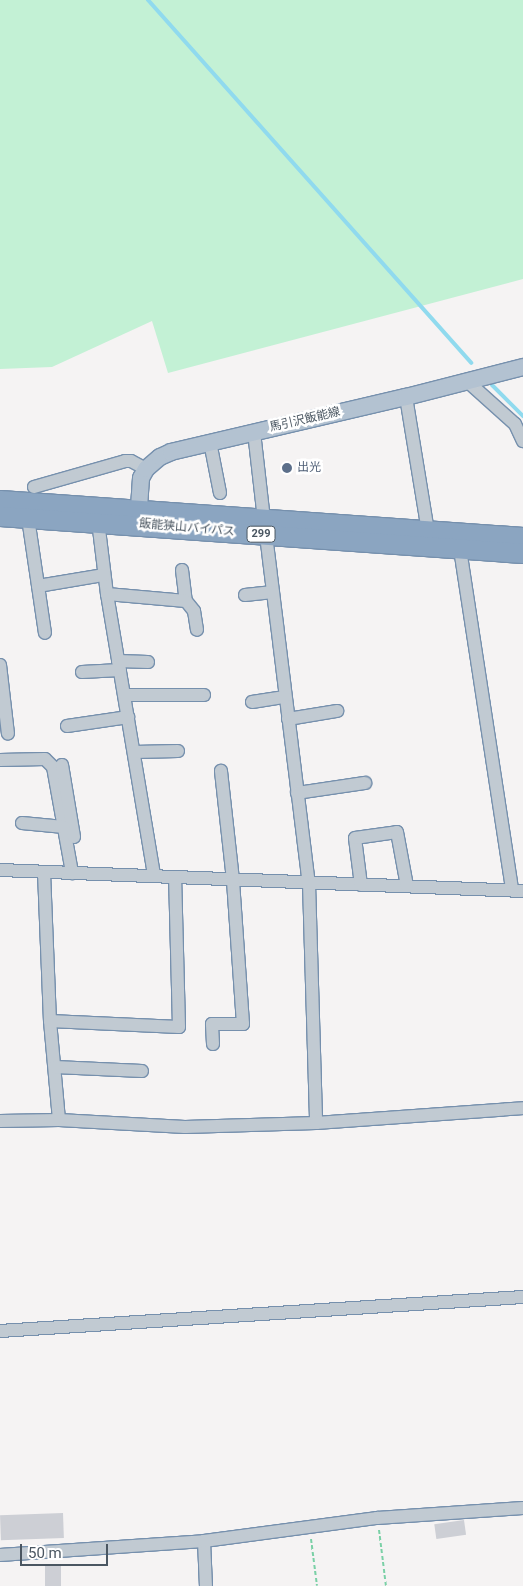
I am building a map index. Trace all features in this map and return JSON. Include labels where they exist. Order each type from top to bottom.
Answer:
[{"type":"highway","name":"飯能狭山バイパス","points":[[0,500],[138,517],[265,527],[523,553]]},
{"type":"highway","name":"飯能狭山バイパス","points":[[0,516],[98,521],[138,517]]},
{"type":"highway","name":"飯能狭山バイパス","points":[[265,527],[428,531],[523,537]]},
{"type":"main road","name":"馬引沢飯能線","points":[[146,468],[160,457],[171,452],[406,397],[523,367]]},
{"type":"main road","points":[[138,517],[141,478],[146,468]]},
{"type":"street","points":[[467,381],[515,424],[523,441]]},
{"type":"street","points":[[406,397],[428,531]]},
{"type":"street","points":[[254,432],[308,883],[316,1123]]},
{"type":"street","points":[[210,442],[220,493]]},
{"type":"street","points":[[34,486],[126,461],[132,461],[146,468]]},
{"type":"street","points":[[28,518],[45,633]]},
{"type":"street","points":[[98,521],[104,575],[154,876]]},
{"type":"street","points":[[0,870],[517,891],[460,548]]},
{"type":"street","points":[[182,570],[186,601],[194,611],[197,630]]},
{"type":"street","points":[[38,586],[104,575]]},
{"type":"street","points":[[244,595],[273,592]]},
{"type":"street","points":[[107,594],[186,601]]},
{"type":"street","points":[[82,672],[148,662]]},
{"type":"street","points":[[0,665],[8,734]]},
{"type":"street","points":[[125,695],[204,695]]},
{"type":"street","points":[[252,702],[285,697]]},
{"type":"street","points":[[288,718],[337,711]]},
{"type":"street","points":[[67,726],[128,717]]},
{"type":"street","points":[[134,752],[178,751]]},
{"type":"street","points":[[0,760],[45,759],[53,767],[64,827],[76,874]]},
{"type":"street","points":[[62,765],[76,874]]},
{"type":"street","points":[[213,1044],[212,1024],[243,1024],[233,880],[221,771]]},
{"type":"street","points":[[297,793],[365,783]]},
{"type":"street","points":[[22,823],[64,827]]},
{"type":"street","points":[[360,885],[355,838],[397,832],[406,886]]},
{"type":"street","points":[[44,872],[50,1021],[59,1120]]},
{"type":"street","points":[[50,1021],[179,1027],[174,877]]},
{"type":"street","points":[[55,1067],[142,1071]]},
{"type":"street","points":[[0,1122],[59,1120],[184,1127],[316,1123],[523,1108]]},
{"type":"street","points":[[0,1331],[523,1297]]},
{"type":"street","points":[[0,1555],[204,1541],[377,1518],[523,1508]]},
{"type":"street","points":[[204,1541],[206,1586]]},
{"type":"path","points":[[377,1518],[386,1586]]},
{"type":"path","points":[[310,1527],[316,1586]]},
{"type":"green space","points":[[0,0],[523,0],[523,279],[168,373],[152,321],[52,367],[0,369]]},
{"type":"building","points":[[63,1513],[64,1538],[1,1540],[0,1515]]},
{"type":"building","points":[[464,1520],[466,1535],[436,1539],[434,1524]]},
{"type":"building","points":[[45,1566],[61,1566],[61,1586],[45,1586]]},
{"type":"waterway","points":[[148,0],[471,363]]},
{"type":"waterway","points":[[492,385],[523,416]]},
{"type":"place","name":"出光","points":[[287,468]]}]
